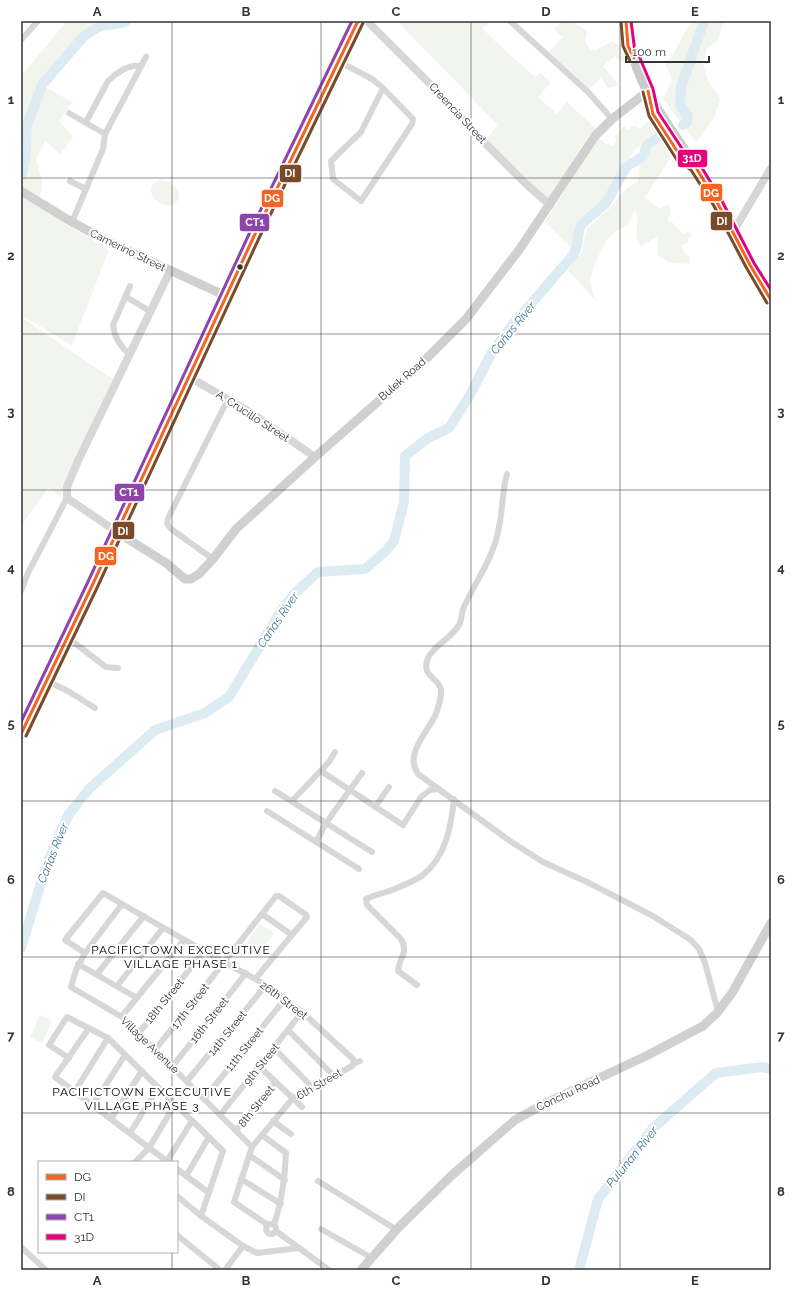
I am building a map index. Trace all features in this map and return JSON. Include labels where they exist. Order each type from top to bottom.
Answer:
[{"type":"main road","points":[[21,734],[68,638],[226,296],[358,21]]},
{"type":"main road","points":[[626,21],[630,54],[634,58],[648,91],[658,110],[696,166],[752,269],[771,300]]},
{"type":"main road","points":[[632,21],[636,52],[634,58]]},
{"type":"main road","name":"Bulek Road","points":[[117,532],[158,558],[185,579],[188,580],[194,578],[213,559],[236,529],[422,362],[466,319],[499,278],[599,131],[648,91]]},
{"type":"main road","name":"Camerino Street","points":[[21,191],[32,199],[111,244],[226,296]]},
{"type":"main road","name":"Conchu Road","points":[[361,1270],[397,1230],[451,1176],[515,1120],[526,1113],[648,1055],[703,1026],[718,1012],[732,993],[770,926]]},
{"type":"street","points":[[21,40],[38,21]]},
{"type":"street","name":"Creencia Street","points":[[367,21],[432,86],[475,133],[526,184],[550,204]]},
{"type":"street","points":[[510,21],[588,92],[612,119]]},
{"type":"street","points":[[72,222],[103,149],[105,134],[146,57]]},
{"type":"street","points":[[338,61],[369,77],[383,88],[412,118],[413,121],[362,200],[359,201],[332,177],[332,160],[361,132],[383,88]]},
{"type":"street","points":[[86,122],[108,81],[131,66],[140,66]]},
{"type":"street","points":[[69,113],[105,134]]},
{"type":"street","points":[[732,232],[747,210],[771,168]]},
{"type":"street","points":[[70,181],[86,189]]},
{"type":"street","points":[[21,591],[28,573],[68,498],[67,487],[77,463],[170,271]]},
{"type":"street","points":[[130,286],[113,325],[113,329],[122,347],[130,354]]},
{"type":"street","points":[[125,296],[151,312]]},
{"type":"street","name":"A. Crucillo Street","points":[[189,377],[228,399],[315,457]]},
{"type":"street","points":[[213,559],[171,529],[167,525],[167,522],[228,399]]},
{"type":"street","points":[[507,474],[503,491],[499,528],[491,557],[463,609],[459,625],[428,659],[427,664],[429,674],[440,686],[441,691],[437,713],[415,751],[414,759],[416,770],[418,774],[543,862],[587,882],[653,916],[691,940],[699,949],[705,963],[718,1012]]},
{"type":"street","points":[[68,498],[117,532]]},
{"type":"street","points":[[68,638],[106,667],[118,668]]},
{"type":"street","points":[[47,681],[68,691],[95,708]]},
{"type":"street","points":[[292,801],[329,762],[335,752]]},
{"type":"street","points":[[321,771],[403,825],[421,797],[430,790],[439,789]]},
{"type":"street","points":[[316,842],[326,823],[362,773]]},
{"type":"street","points":[[375,807],[389,787]]},
{"type":"street","points":[[275,791],[372,852]]},
{"type":"street","points":[[417,985],[398,971],[405,951],[401,938],[367,905],[366,899],[392,890],[419,878],[430,868],[445,844],[448,836],[454,799]]},
{"type":"street","points":[[267,811],[359,868]]},
{"type":"street","name":"26th Street","points":[[85,953],[65,940],[103,893],[184,940],[256,978],[302,1012],[353,1062]]},
{"type":"street","name":"17th Street","points":[[155,1050],[276,896],[279,896],[305,914],[306,918],[292,935]]},
{"type":"street","points":[[122,904],[78,964],[136,998]]},
{"type":"street","points":[[256,978],[292,935],[262,914]]},
{"type":"street","points":[[97,974],[144,916]]},
{"type":"street","points":[[117,986],[163,928]]},
{"type":"street","points":[[122,1016],[184,940]]},
{"type":"street","name":"18th Street","points":[[139,1033],[204,951]]},
{"type":"street","name":"Village Avenue","points":[[78,964],[71,987],[122,1016],[252,1147]]},
{"type":"street","name":"16th Street","points":[[172,1067],[246,973]]},
{"type":"street","name":"14th Street","points":[[188,1081],[266,985]]},
{"type":"street","name":"11th Street","points":[[204,1098],[285,999]]},
{"type":"street","name":"9th Street","points":[[220,1115],[302,1012]]},
{"type":"street","points":[[69,1058],[49,1045],[67,1017],[108,1038],[223,1151],[201,1216]]},
{"type":"street","points":[[89,1028],[55,1077],[166,1161]]},
{"type":"street","points":[[288,1030],[334,1075]]},
{"type":"street","points":[[74,1091],[108,1038]]},
{"type":"street","points":[[274,1048],[312,1087]]},
{"type":"street","points":[[93,1105],[125,1055]]},
{"type":"street","name":"6th Street","points":[[252,1147],[293,1098],[334,1075],[353,1062],[360,1061]]},
{"type":"street","points":[[259,1066],[302,1107]]},
{"type":"street","points":[[111,1119],[142,1071]]},
{"type":"street","name":"8th Street","points":[[236,1130],[275,1082]]},
{"type":"street","points":[[130,1133],[158,1088]]},
{"type":"street","points":[[136,1161],[149,1148],[175,1104]]},
{"type":"street","points":[[168,1161],[192,1121]]},
{"type":"street","points":[[273,1121],[291,1134]]},
{"type":"street","points":[[262,1135],[286,1153],[285,1180],[281,1204],[273,1227]]},
{"type":"street","points":[[186,1176],[208,1137]]},
{"type":"street","points":[[252,1147],[234,1202],[273,1227],[329,1270]]},
{"type":"street","points":[[249,1155],[285,1180]]},
{"type":"street","points":[[178,1170],[209,1193]]},
{"type":"street","points":[[241,1179],[281,1204]]},
{"type":"street","points":[[318,1181],[397,1230]]},
{"type":"street","points":[[178,1197],[201,1216],[243,1246],[257,1253],[299,1248]]},
{"type":"street","points":[[321,1229],[372,1258]]},
{"type":"street","points":[[178,1236],[220,1270]]},
{"type":"street","points":[[224,1270],[243,1246]]},
{"type":"street","points":[[22,1252],[46,1270]]},
{"type":"shaded area","points":[[67,21],[126,21],[105,24],[92,30],[76,44],[42,85],[72,102],[59,121],[73,137],[60,154],[45,141],[36,159],[42,181],[40,199],[69,217],[65,224],[109,250],[72,345],[21,315],[21,76]]},
{"type":"shaded area","points":[[397,21],[490,21],[483,29],[499,45],[535,77],[541,73],[551,82],[538,97],[557,114],[567,102],[596,129],[589,135],[549,199],[486,140],[498,125]]},
{"type":"shaded area","points":[[563,21],[571,21],[587,31],[585,42],[590,49],[595,51],[612,41],[621,47],[621,52],[626,60],[622,62],[615,56],[603,66],[618,84],[614,87],[608,88],[601,78],[589,89],[549,52],[563,37],[554,29]]},
{"type":"shaded area","points":[[691,21],[723,21],[717,41],[707,48],[703,63],[708,82],[716,91],[720,99],[714,118],[696,142],[663,99],[672,80],[665,63],[671,58]]},
{"type":"shaded area","points":[[650,120],[658,134],[635,149],[604,201],[583,219],[577,228],[572,249],[545,222],[598,137],[606,145],[608,143],[613,146],[617,140],[615,137],[624,126],[627,130],[634,125],[640,129]]},
{"type":"shaded area","points":[[662,141],[672,155],[644,197],[659,209],[668,205],[671,210],[667,221],[672,222],[684,235],[689,231],[691,237],[688,239],[688,242],[681,246],[685,254],[690,257],[689,264],[668,262],[658,255],[657,237],[641,246],[636,237],[638,215],[634,211],[628,225],[614,232],[606,241],[594,265],[590,283],[596,301],[568,270],[582,251],[587,229],[610,208],[627,188],[638,182],[640,164],[651,149]]},
{"type":"shaded area","points":[[160,180],[169,182],[178,190],[179,194],[177,202],[173,205],[167,206],[162,204],[153,197],[151,188],[154,183]]},
{"type":"shaded area","points":[[21,317],[115,381],[60,496],[48,488],[21,526]]},
{"type":"shaded area","points":[[260,924],[274,933],[257,956],[244,947]]},
{"type":"shaded area","points":[[40,1015],[52,1021],[42,1043],[30,1037]]},
{"type":"waterway","points":[[21,176],[25,162],[27,126],[42,85],[84,36],[100,26],[122,23],[126,21]]},
{"type":"waterway","name":"Cañas River","points":[[683,125],[687,122],[688,116],[680,105],[681,87],[704,21]]},
{"type":"waterway","name":"Cañas River","points":[[21,948],[45,870],[69,814],[89,789],[155,730],[205,713],[229,697],[282,609],[294,594],[318,572],[365,569],[386,551],[394,541],[404,502],[405,456],[428,438],[449,428],[470,395],[491,354],[511,327],[573,255],[577,247],[579,230],[582,224],[606,203],[627,166],[643,156],[647,145],[657,138]]},
{"type":"waterway","name":"Pulunan River","points":[[579,1270],[598,1199],[653,1128],[716,1073],[763,1067],[771,1069]]},
{"type":"transit line","name":"CT1","points":[[21,722],[86,586],[250,232],[352,21]]},
{"type":"transit line","name":"DG","points":[[21,734],[91,588],[255,234],[358,21]]},
{"type":"transit line","name":"DI","points":[[621,21],[623,46],[630,61]]},
{"type":"transit line","name":"DG","points":[[626,21],[628,46],[634,58]]},
{"type":"transit line","name":"31D","points":[[631,21],[635,52],[639,56],[653,89],[658,112],[685,153],[699,163],[722,201],[754,263],[771,290]]},
{"type":"transit line","name":"DI","points":[[26,736],[96,590],[260,236],[363,23]]},
{"type":"transit line","name":"DG","points":[[648,91],[653,114],[681,157],[695,166],[718,204],[750,265],[771,300]]},
{"type":"transit line","name":"DI","points":[[643,92],[649,116],[677,160],[691,170],[714,206],[767,303]]},
{"type":"district","name":"PACIFICTOWN EXCECUTIVE VILLAGE PHASE 1","points":[[181,957]]},
{"type":"district","name":"PACIFICTOWN EXCECUTIVE VILLAGE PHASE 3","points":[[142,1099]]}]
